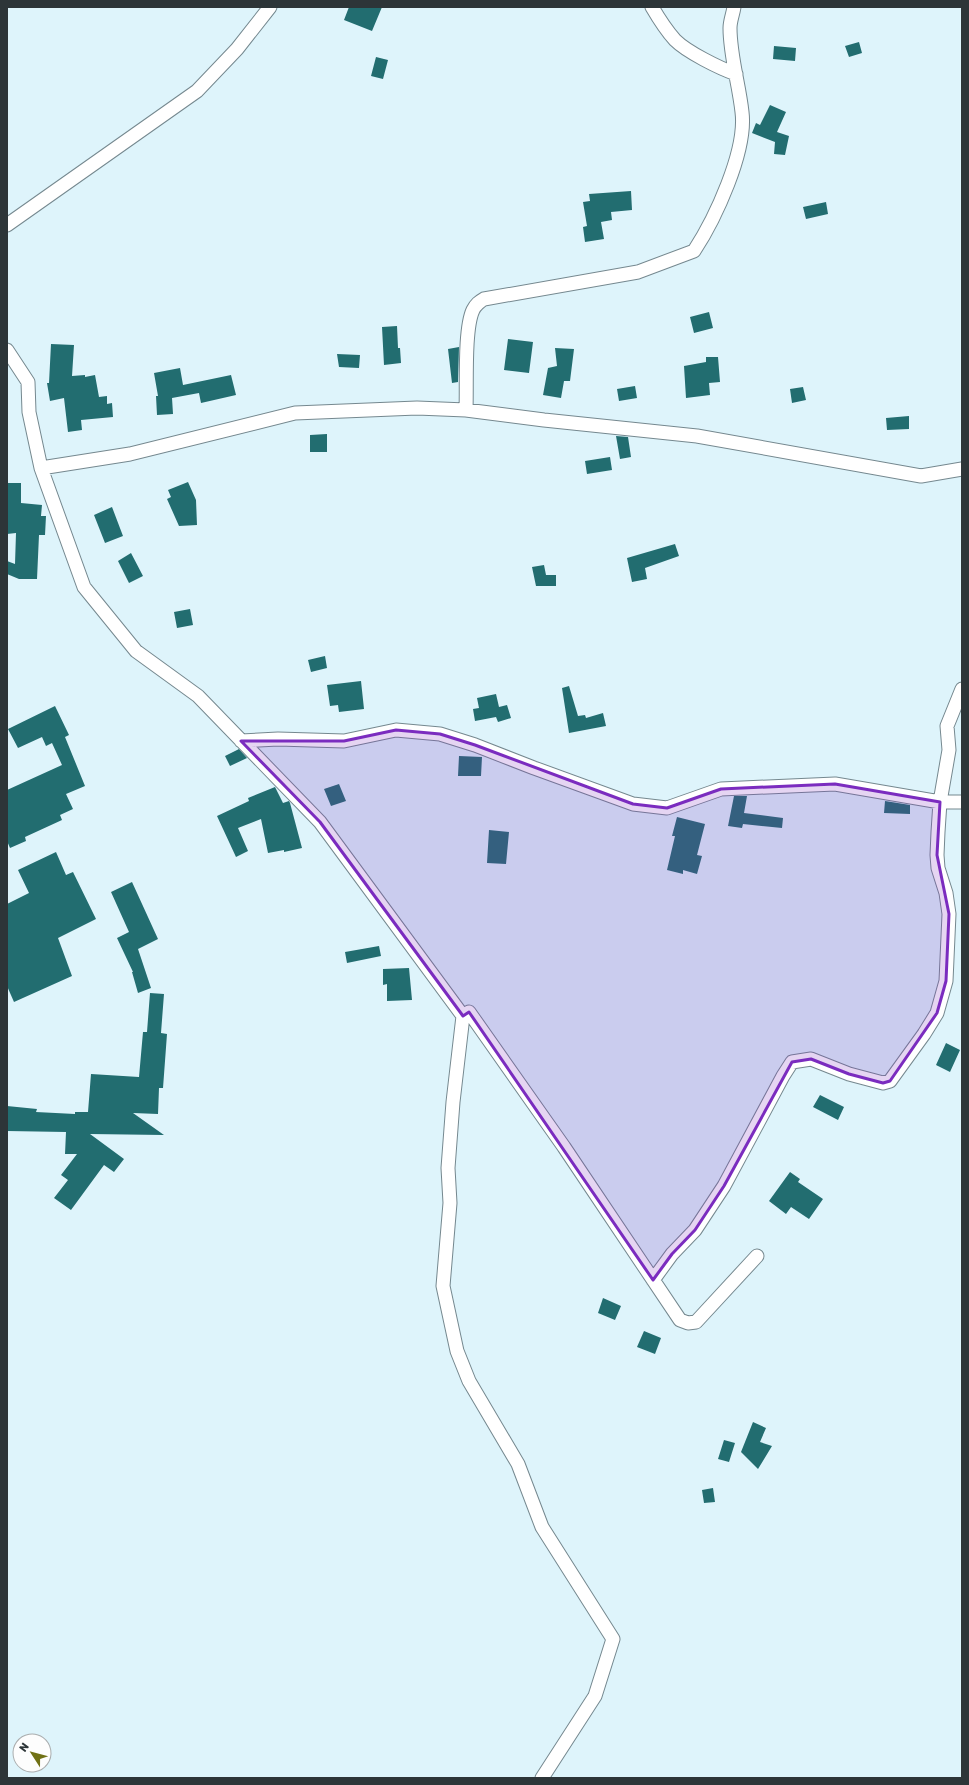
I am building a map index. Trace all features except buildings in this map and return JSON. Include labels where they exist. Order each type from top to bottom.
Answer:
[{"type":"street","points":[[7,225],[197,91],[237,49],[270,7]]},
{"type":"street","points":[[652,7],[662,26],[677,42],[717,67],[736,74]]},
{"type":"street","points":[[466,410],[468,330],[472,311],[477,304],[484,299],[638,272],[694,251],[704,236],[721,203],[741,142],[743,114],[730,27],[734,7]]},
{"type":"street","points":[[7,350],[28,382],[29,412],[41,468],[84,587],[136,651],[198,696],[320,822],[463,1016],[448,1160],[450,1203],[443,1286],[457,1351],[469,1381],[518,1464],[542,1527],[613,1639],[595,1696],[542,1778]]},
{"type":"street","points":[[41,468],[130,454],[294,412],[417,408],[466,410],[544,420],[697,436],[920,476],[962,469]]},
{"type":"street","points":[[653,1280],[672,1254],[695,1230],[724,1186],[792,1062],[811,1058],[849,1074],[883,1083],[890,1081],[924,1034],[937,1013],[946,981],[949,914],[946,893],[938,868],[937,855],[940,802],[948,750],[947,726],[962,689]]},
{"type":"street","points":[[241,741],[278,739],[344,741],[396,730],[440,734],[476,745],[633,804],[667,808],[721,789],[835,784],[940,802],[962,802]]},
{"type":"street","points":[[463,1016],[469,1012],[564,1146],[680,1320],[688,1323],[696,1322],[757,1256]]},
{"type":"highlighted area","points":[[396,730],[440,734],[475,745],[633,804],[667,808],[721,789],[835,784],[940,802],[937,855],[949,914],[946,981],[937,1013],[890,1081],[883,1083],[849,1074],[811,1059],[792,1062],[724,1186],[695,1230],[672,1254],[653,1280],[469,1012],[463,1016],[320,822],[241,741],[344,741]]}]
